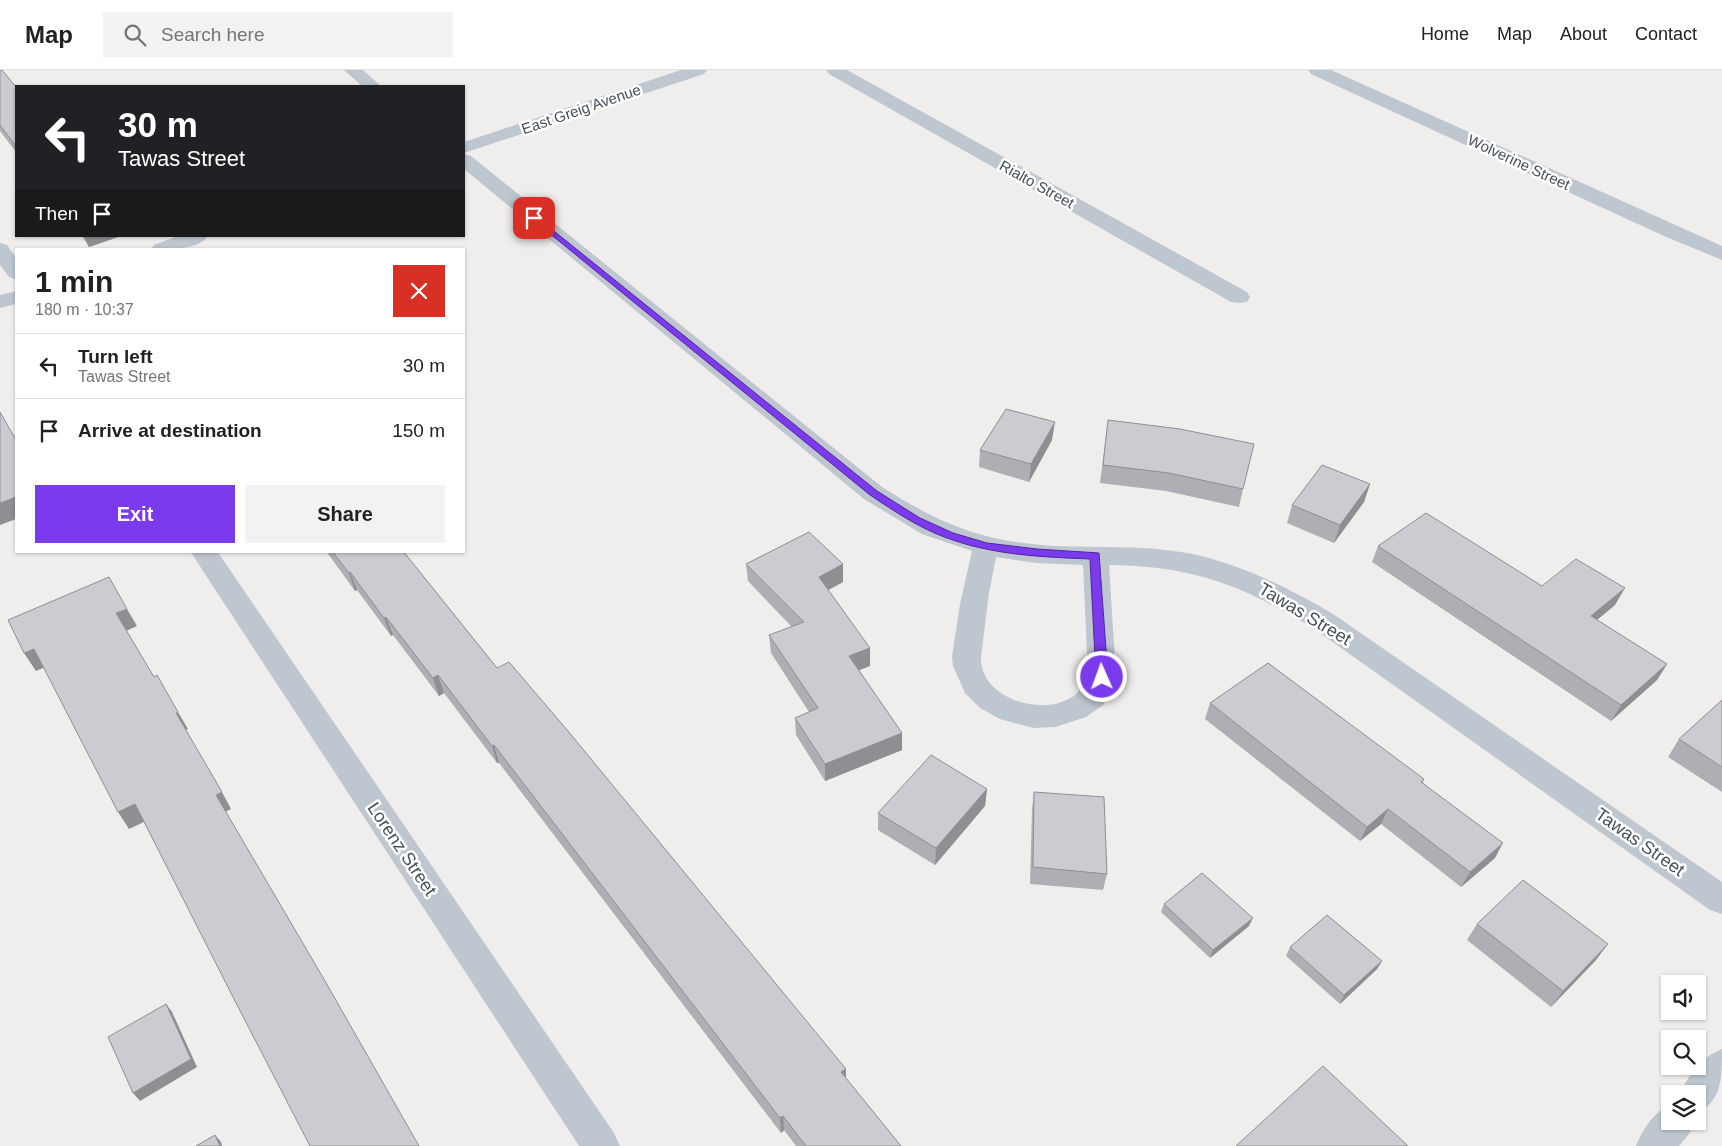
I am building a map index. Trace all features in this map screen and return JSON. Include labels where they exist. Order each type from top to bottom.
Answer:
[{"type":"street","points":[[352,70],[371,85]]},
{"type":"street","name":"East Greig Avenue","points":[[465,148],[698,70]]},
{"type":"street","name":"Rialto Street","points":[[835,70],[1240,297]]},
{"type":"street","name":"Wolverine Street","points":[[1317,70],[1394,103],[1609,205],[1722,254]]},
{"type":"street","name":"Tawas Street","points":[[465,161],[873,493],[916,520],[949,535],[986,546],[1037,553],[1146,556],[1190,563],[1253,584],[1291,601],[1323,621],[1722,900]]},
{"type":"street","points":[[164,248],[195,237]]},
{"type":"street","points":[[0,249],[15,272]]},
{"type":"street","points":[[0,302],[15,297]]},
{"type":"street","points":[[986,546],[977,578],[966,666],[974,683],[984,696],[998,706],[1022,715],[1042,717],[1064,716],[1077,708],[1092,698],[1102,677],[1096,556]]},
{"type":"street","name":"Lorenz Street","points":[[204,553],[601,1146]]},
{"type":"street","points":[[1706,1085],[1722,1066]]},
{"type":"street","points":[[1655,1146],[1668,1130]]},
{"type":"building","points":[[0,70],[2,70],[15,86],[15,145],[0,125]]},
{"type":"building","points":[[1006,409],[1055,422],[1031,464],[980,450]]},
{"type":"building","points":[[0,412],[15,438],[15,497],[0,503]]},
{"type":"building","points":[[1108,420],[1180,429],[1254,444],[1243,489],[1169,473],[1103,465]]},
{"type":"building","points":[[1322,465],[1370,484],[1340,525],[1292,505]]},
{"type":"building","points":[[1426,513],[1542,586],[1576,559],[1625,588],[1591,616],[1667,664],[1621,705],[1378,546]]},
{"type":"building","points":[[809,532],[843,564],[819,577],[870,648],[849,656],[902,733],[825,764],[795,718],[818,708],[769,635],[804,622],[746,564]]},
{"type":"building","points":[[334,553],[405,553],[497,668],[509,662],[568,731],[846,1069],[841,1072],[901,1146],[806,1146],[783,1116],[780,1118],[494,745],[492,746],[438,675],[433,678]]},
{"type":"building","points":[[109,577],[127,609],[116,613],[154,677],[157,675],[178,712],[176,713],[222,792],[216,795],[419,1146],[310,1146],[135,804],[118,812],[34,649],[24,653],[8,620]]},
{"type":"building","points":[[1268,663],[1424,779],[1421,782],[1503,843],[1470,872],[1388,809],[1367,827],[1210,703]]},
{"type":"building","points":[[1722,700],[1722,767],[1679,739]]},
{"type":"building","points":[[931,755],[987,789],[936,848],[878,813]]},
{"type":"building","points":[[1034,792],[1104,797],[1107,874],[1033,867]]},
{"type":"building","points":[[1202,873],[1253,918],[1213,950],[1164,904]]},
{"type":"building","points":[[1523,880],[1608,944],[1563,991],[1477,924]]},
{"type":"building","points":[[1327,915],[1382,961],[1344,995],[1290,947]]},
{"type":"building","points":[[166,1004],[191,1059],[133,1093],[108,1037]]},
{"type":"building","points":[[1323,1066],[1408,1146],[1236,1146]]},
{"type":"building","points":[[215,1135],[220,1146],[196,1146]]},
{"type":"route","points":[[534,218],[873,493],[916,520],[949,535],[986,546],[1019,552],[1096,556],[1102,677]]}]
